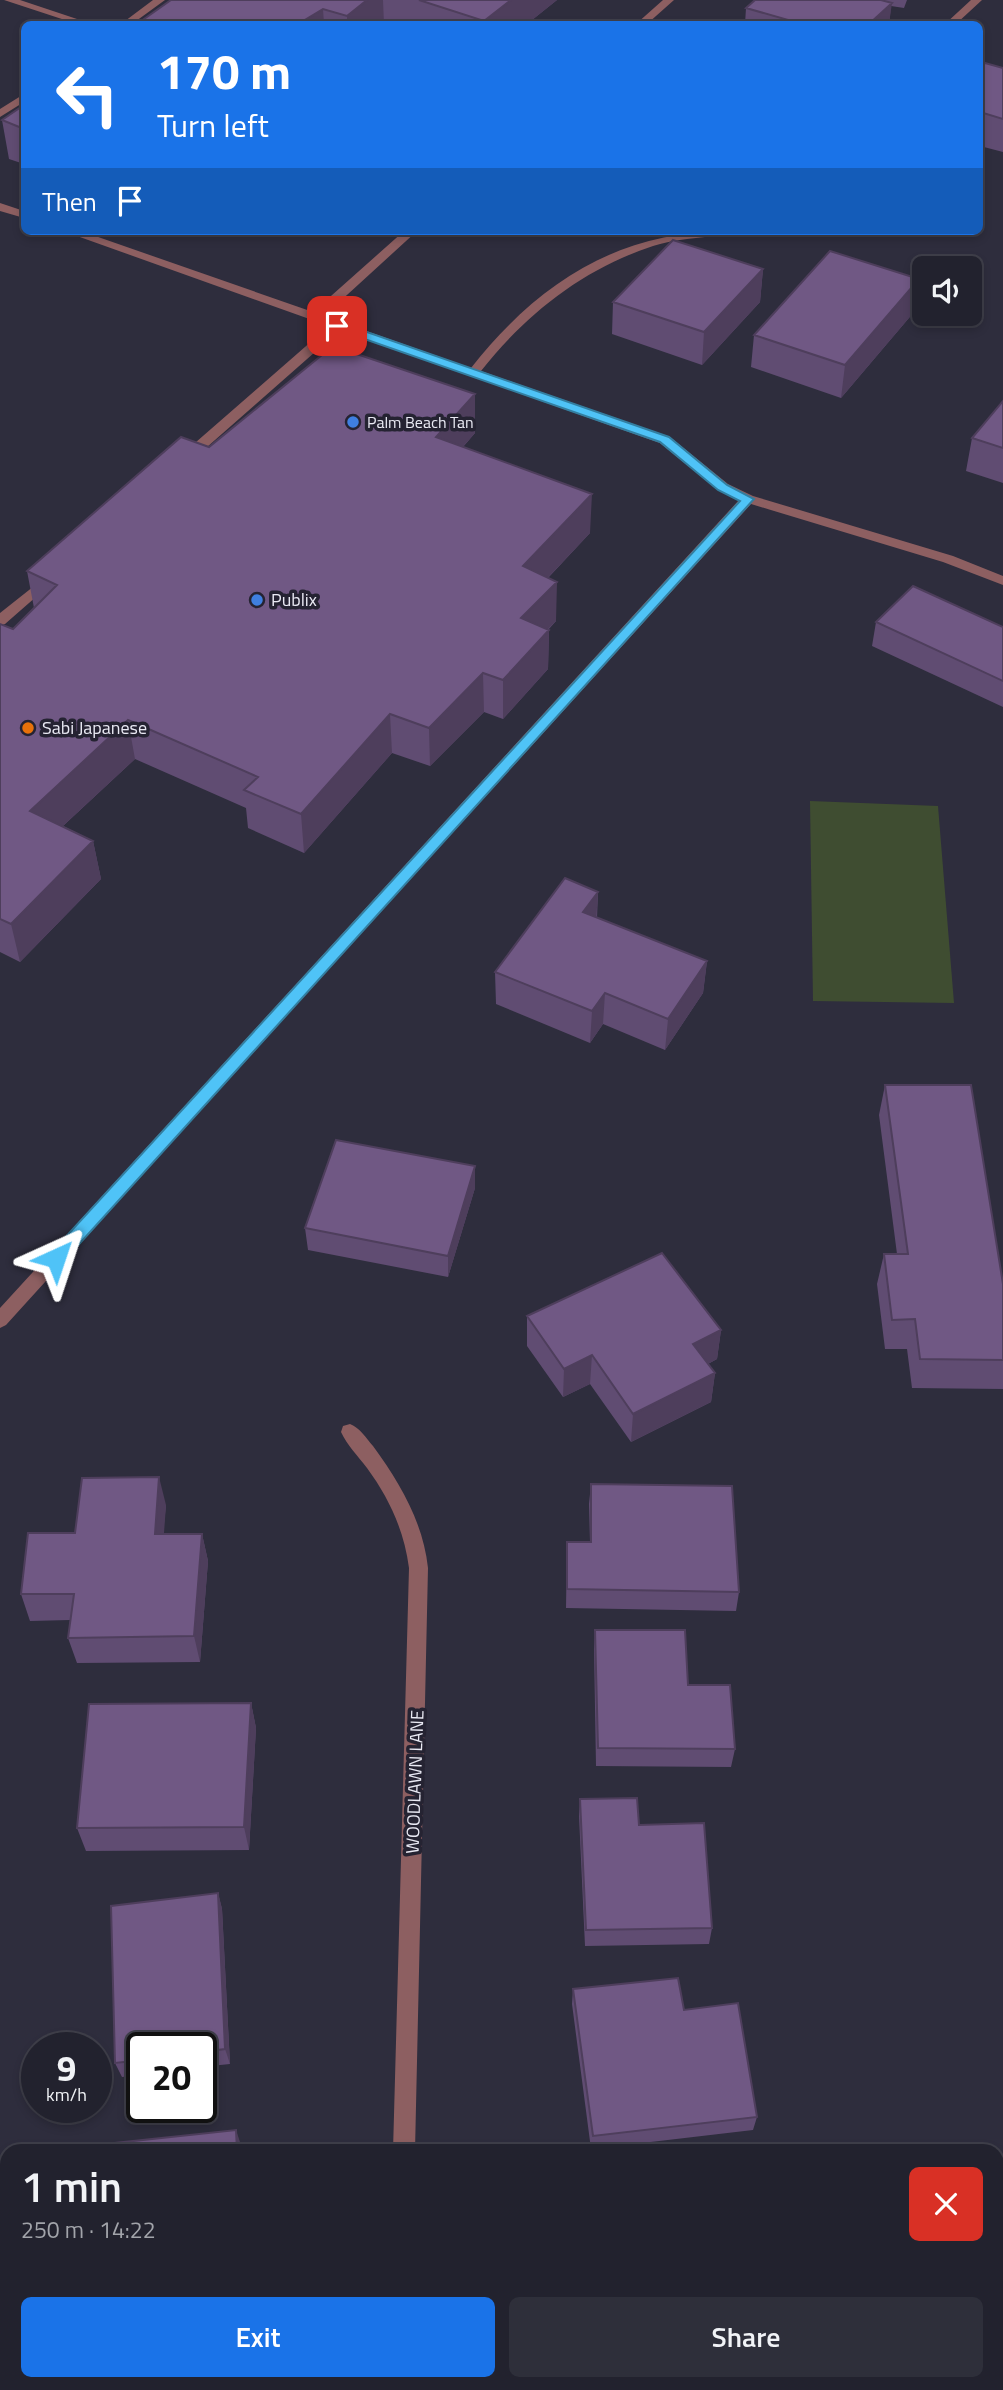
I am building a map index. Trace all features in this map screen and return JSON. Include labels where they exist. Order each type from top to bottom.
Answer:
[{"type":"street","points":[[9,0],[77,21]]},
{"type":"street","points":[[130,21],[160,0]]},
{"type":"street","points":[[644,21],[669,0]]},
{"type":"street","points":[[953,21],[977,0]]},
{"type":"street","points":[[0,114],[21,99]]},
{"type":"street","points":[[0,207],[21,214]]},
{"type":"street","points":[[80,235],[665,440],[723,487],[748,499],[948,559],[1003,581]]},
{"type":"street","points":[[314,318],[407,235]]},
{"type":"street","points":[[472,373],[550,294],[572,278],[597,263],[644,245],[700,235]]},
{"type":"street","points":[[179,464],[337,326]]},
{"type":"street","points":[[0,1320],[748,499]]},
{"type":"street","points":[[0,621],[57,571]]},
{"type":"street","name":"WOODLAWN LANE","points":[[350,1432],[387,1478],[406,1519],[418,1561],[404,2144]]},
{"type":"green space","points":[[810,801],[938,806],[954,1003],[813,1001]]},
{"type":"building","points":[[171,0],[367,0],[347,16],[323,9],[303,21],[141,21]]},
{"type":"building","points":[[419,0],[511,0],[484,21]]},
{"type":"building","points":[[755,0],[881,0],[892,3],[872,21],[792,21],[746,8]]},
{"type":"building","points":[[985,63],[1003,68],[1003,119],[983,113]]},
{"type":"building","points":[[21,107],[21,128],[2,120]]},
{"type":"building","points":[[673,240],[763,269],[704,332],[613,302]]},
{"type":"building","points":[[830,251],[912,277],[912,287],[845,365],[754,335]]},
{"type":"building","points":[[333,346],[475,394],[436,437],[592,494],[523,566],[557,582],[521,618],[549,630],[503,680],[483,673],[429,728],[390,714],[301,814],[244,790],[258,777],[128,720],[30,811],[93,841],[11,924],[0,919],[0,624],[13,629],[57,585],[27,571],[181,437],[209,447]]},
{"type":"building","points":[[1003,401],[1003,448],[972,438]]},
{"type":"building","points":[[913,586],[1003,627],[1003,681],[876,622]]},
{"type":"building","points":[[565,878],[598,892],[583,912],[707,961],[668,1019],[605,993],[592,1011],[495,972]]},
{"type":"building","points":[[885,1085],[971,1085],[1003,1284],[1003,1360],[920,1359],[915,1319],[892,1320],[884,1254],[908,1254]]},
{"type":"building","points":[[336,1140],[475,1166],[448,1256],[305,1228]]},
{"type":"building","points":[[662,1253],[721,1330],[693,1344],[715,1373],[633,1414],[592,1355],[564,1369],[527,1316]]},
{"type":"building","points":[[159,1477],[155,1534],[202,1534],[194,1636],[68,1638],[74,1594],[21,1594],[28,1533],[75,1533],[82,1478]]},
{"type":"building","points":[[591,1484],[732,1486],[739,1592],[567,1589],[567,1542],[591,1542]]},
{"type":"building","points":[[595,1630],[685,1630],[688,1685],[730,1685],[735,1749],[598,1748]]},
{"type":"building","points":[[251,1703],[244,1827],[77,1828],[89,1704]]},
{"type":"building","points":[[637,1798],[639,1825],[704,1823],[712,1928],[586,1930],[580,1799]]},
{"type":"building","points":[[218,1893],[225,2049],[217,2050],[217,2032],[126,2032],[126,2062],[115,2063],[111,1906]]},
{"type":"building","points":[[678,1978],[684,2010],[738,2003],[757,2117],[593,2136],[573,1989]]},
{"type":"building","points":[[236,2130],[237,2144],[115,2143]]},
{"type":"place","name":"Palm Beach Tan","points":[[353,422]]},
{"type":"place","name":"Publix","points":[[257,600]]},
{"type":"place","name":"Sabi Japanese","points":[[28,728]]},
{"type":"route","points":[[56,1258],[748,499],[723,487],[665,440],[337,326]]}]
